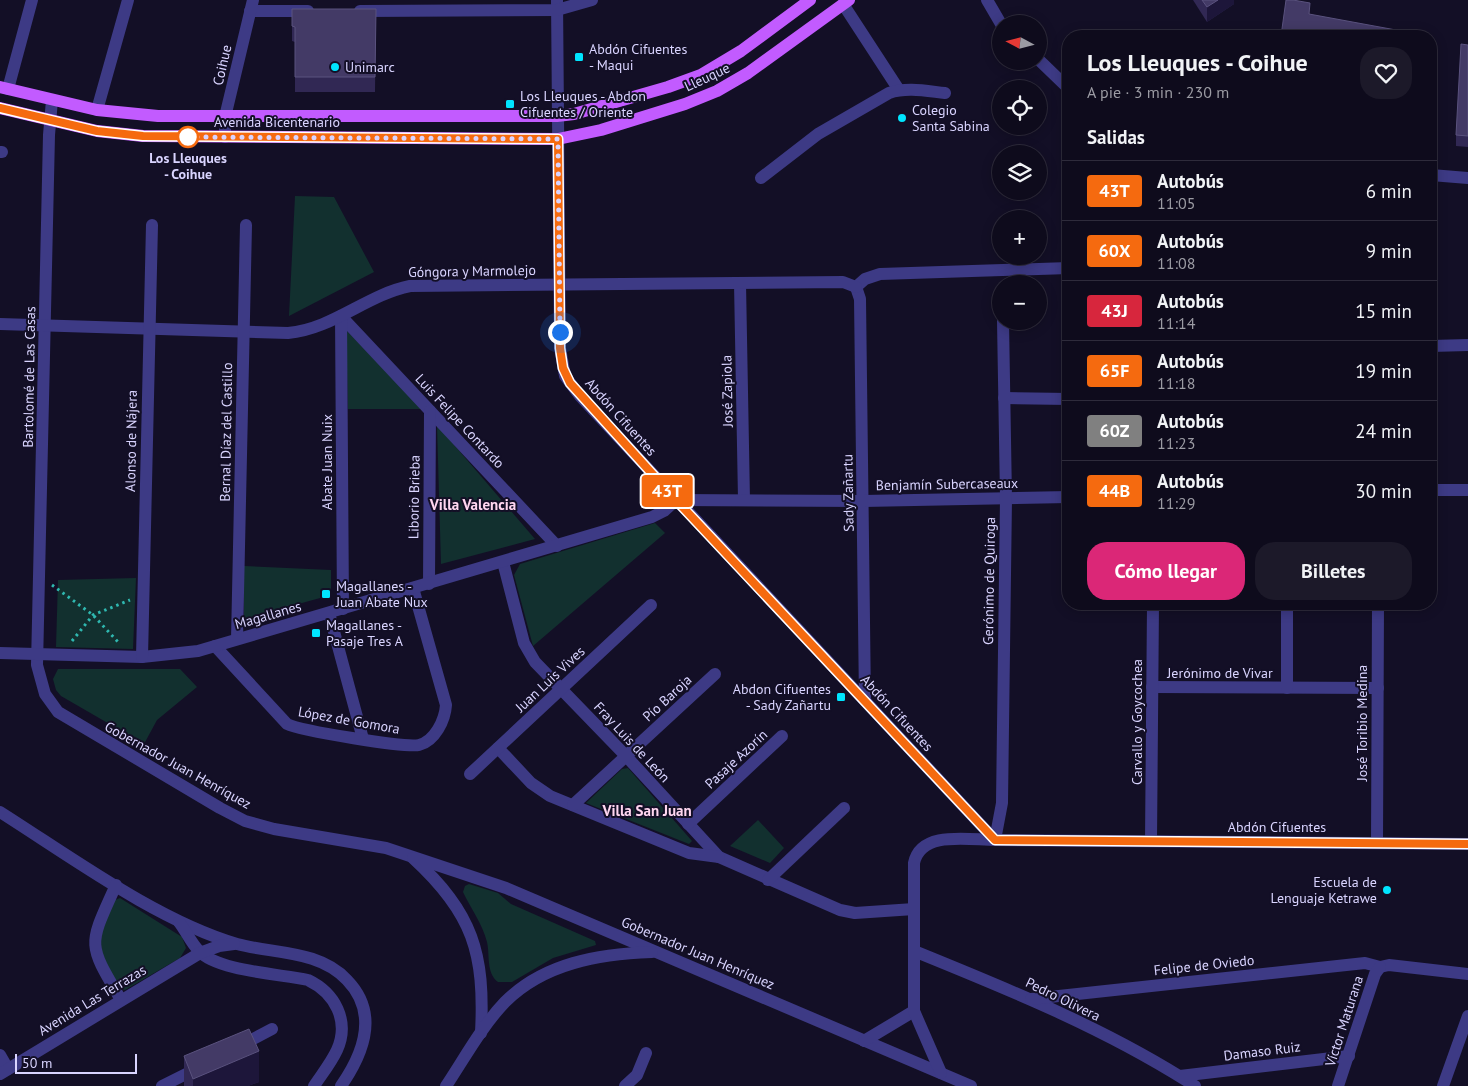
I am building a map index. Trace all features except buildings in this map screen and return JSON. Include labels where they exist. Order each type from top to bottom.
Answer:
[{"type":"main road","name":"Lleuque","points":[[557,116],[594,109],[668,87],[701,74],[741,50],[810,0]]},
{"type":"main road","name":"Lleuque","points":[[558,139],[594,132],[711,94],[748,74],[846,2]]},
{"type":"main road","points":[[701,74],[711,94]]},
{"type":"main road","name":"Avenida Bicentenario","points":[[4,88],[97,110],[158,116],[557,116]]},
{"type":"main road","name":"Avenida Bicentenario","points":[[0,108],[120,134],[225,137],[558,139]]},
{"type":"street","points":[[4,88],[32,0]]},
{"type":"street","points":[[97,110],[128,0]]},
{"type":"street","points":[[349,11],[557,5],[592,0]]},
{"type":"street","points":[[987,0],[996,15]]},
{"type":"street","points":[[846,2],[899,90]]},
{"type":"street","name":"Abdón Cifuentes","points":[[557,5],[560,348],[565,376],[580,396],[676,500],[995,840]]},
{"type":"street","points":[[252,6],[320,11]]},
{"type":"street","name":"Coihue","points":[[225,137],[225,117],[252,6]]},
{"type":"street","points":[[1048,69],[1062,82]]},
{"type":"street","points":[[762,178],[818,134],[899,90],[945,93]]},
{"type":"street","name":"Bartolomé de Las Casas","points":[[38,654],[49,120],[52,100]]},
{"type":"street","points":[[1437,175],[1468,178]]},
{"type":"street","name":"Bernal Díaz del Castillo","points":[[237,640],[242,332],[246,225]]},
{"type":"street","name":"Alonso de Nájera","points":[[137,657],[143,596],[152,226]]},
{"type":"street","points":[[856,287],[865,279],[880,274],[1062,268]]},
{"type":"street","points":[[1002,270],[1002,275]]},
{"type":"street","name":"Góngora y Marmolejo","points":[[0,324],[297,332],[314,328],[341,316],[379,295],[410,286],[843,282],[856,287]]},
{"type":"street","name":"José Zapiola","points":[[740,283],[744,500]]},
{"type":"street","name":"Sady Zañartu","points":[[856,287],[860,299],[865,701]]},
{"type":"street","name":"Luis Felipe Contardo","points":[[341,316],[557,546]]},
{"type":"street","name":"Abate Juan Nuix","points":[[341,316],[342,609]]},
{"type":"street","name":"Gerónimo de Quiroga","points":[[995,840],[1002,803],[1006,498],[1003,330]]},
{"type":"street","points":[[1437,346],[1468,345]]},
{"type":"street","points":[[1004,398],[1062,399]]},
{"type":"street","name":"Liborio Brieba","points":[[428,584],[430,411]]},
{"type":"street","points":[[1437,490],[1468,490]]},
{"type":"street","name":"Benjamín Subercaseaux","points":[[676,500],[1062,497]]},
{"type":"street","name":"Magallanes","points":[[0,653],[137,657],[180,655],[557,546],[652,516],[664,511],[676,500]]},
{"type":"street","name":"Fray Luis de León","points":[[503,562],[528,652],[719,857],[768,880],[847,912],[914,909]]},
{"type":"street","name":"López de Gomora","points":[[215,646],[288,724],[299,728],[363,739],[411,745],[421,744],[441,724],[446,706],[413,588]]},
{"type":"street","name":"Juan Luis Vives","points":[[470,774],[651,605]]},
{"type":"street","name":"Carvallo y Goycochea","points":[[1151,841],[1153,610]]},
{"type":"street","name":"Jerónimo de Vivar","points":[[1287,610],[1287,688]]},
{"type":"street","name":"José Toribio Medina","points":[[1377,843],[1378,610]]},
{"type":"street","points":[[329,613],[363,739]]},
{"type":"street","name":"Gobernador Juan Henríquez","points":[[38,654],[40,682],[50,704],[58,712],[232,815],[274,829],[362,843],[410,855],[506,888],[971,1086]]},
{"type":"street","name":"Pío Baroja","points":[[574,805],[715,674]]},
{"type":"street","name":"Jerónimo de Vivar","points":[[1152,687],[1378,688]]},
{"type":"street","name":"Pasaje Azorín","points":[[688,824],[782,736]]},
{"type":"street","points":[[498,748],[538,788],[689,853],[719,857]]},
{"type":"street","points":[[768,880],[844,808]]},
{"type":"street","name":"Avenida Las Terrazas","points":[[0,812],[116,885],[178,920],[239,944],[318,961],[340,972],[356,991],[364,1017],[364,1043],[355,1067],[341,1086]]},
{"type":"street","name":"Abdón Cifuentes","points":[[941,1073],[914,1011],[914,863],[922,847],[933,841],[1468,844]]},
{"type":"street","points":[[410,855],[450,897],[474,941],[481,975],[481,1033]]},
{"type":"street","points":[[116,885],[97,928],[94,944],[98,960],[121,1000]]},
{"type":"street","name":"Avenida Las Terrazas","points":[[178,920],[200,953]]},
{"type":"street","name":"Avenida Las Terrazas","points":[[4,1071],[200,953],[219,946],[239,944]]},
{"type":"street","name":"Pedro Olivera","points":[[914,951],[1030,999],[1088,1026],[1180,1076],[1194,1086]]},
{"type":"street","points":[[446,1086],[481,1033],[504,1003],[531,982],[548,972],[584,960],[616,954],[656,952]]},
{"type":"street","points":[[200,953],[233,967],[308,980],[317,985],[332,999],[340,1016],[340,1042],[314,1086]]},
{"type":"street","name":"Felipe de Oviedo","points":[[1030,999],[1365,963],[1380,967],[1390,965],[1468,974]]},
{"type":"street","name":"Víctor Maturana","points":[[1338,1086],[1375,974],[1380,967]]},
{"type":"street","points":[[864,1041],[914,1011]]},
{"type":"street","points":[[1443,1086],[1468,1016]]},
{"type":"street","points":[[230,1051],[272,1029]]},
{"type":"street","points":[[625,1086],[637,1075],[646,1053]]},
{"type":"street","points":[[0,1055],[4,1071]]},
{"type":"street","name":"Damaso Ruiz","points":[[1180,1076],[1349,1056]]},
{"type":"street","points":[[162,1086],[213,1060]]},
{"type":"path","points":[[39,576],[93,615],[137,657]]},
{"type":"path","points":[[60,655],[93,615],[143,596]]},
{"type":"green space","points":[[295,196],[334,197],[374,272],[289,316]]},
{"type":"green space","points":[[346,330],[422,409],[348,409]]},
{"type":"green space","points":[[437,425],[535,539],[441,564]]},
{"type":"green space","points":[[655,523],[665,533],[533,646],[514,575],[520,564]]},
{"type":"green space","points":[[244,566],[331,570],[331,595],[244,619]]},
{"type":"green space","points":[[136,578],[133,649],[56,647],[58,580]]},
{"type":"green space","points":[[58,669],[180,669],[197,687],[157,720],[144,744],[61,696],[56,690],[53,679]]},
{"type":"green space","points":[[628,768],[692,841],[689,844],[586,803],[622,769]]},
{"type":"green space","points":[[758,820],[784,848],[770,863],[730,846]]},
{"type":"green space","points":[[469,884],[498,893],[511,904],[595,941],[596,945],[553,958],[512,982],[498,982],[490,969],[485,935],[463,892],[465,886]]},
{"type":"green space","points":[[120,898],[182,937],[186,948],[180,958],[125,990],[121,989],[112,974],[100,946],[100,937],[108,916],[115,900]]},
{"type":"bus line","name":"43T","points":[[0,108],[97,131],[143,136],[558,139],[560,348],[565,376],[580,396],[676,500],[995,840],[1468,844]]},
{"type":"place","name":"Abdón Cifuentes - Maqui","points":[[579,57]]},
{"type":"place","name":"Unimarc","points":[[335,67]]},
{"type":"place","name":"Los Lleuques - Abdon Cifuentes / Oriente","points":[[510,104]]},
{"type":"place","name":"Colegio Santa Sabina","points":[[902,118]]},
{"type":"place","name":"Los Lleuques - Coihue","points":[[188,137]]},
{"type":"place","name":"Magallanes - Juan Abate Nux","points":[[326,594]]},
{"type":"place","name":"Magallanes - Pasaje Tres A","points":[[316,633]]},
{"type":"place","name":"Abdon Cifuentes - Sady Zañartu","points":[[841,697]]},
{"type":"place","name":"Escuela de Lenguaje Ketrawe","points":[[1387,890]]},
{"type":"district","name":"Villa Valencia","points":[[473,505]]},
{"type":"district","name":"Villa San Juan","points":[[647,811]]},
{"type":"route","points":[[188,137],[186,137],[558,139],[560,332]]}]
